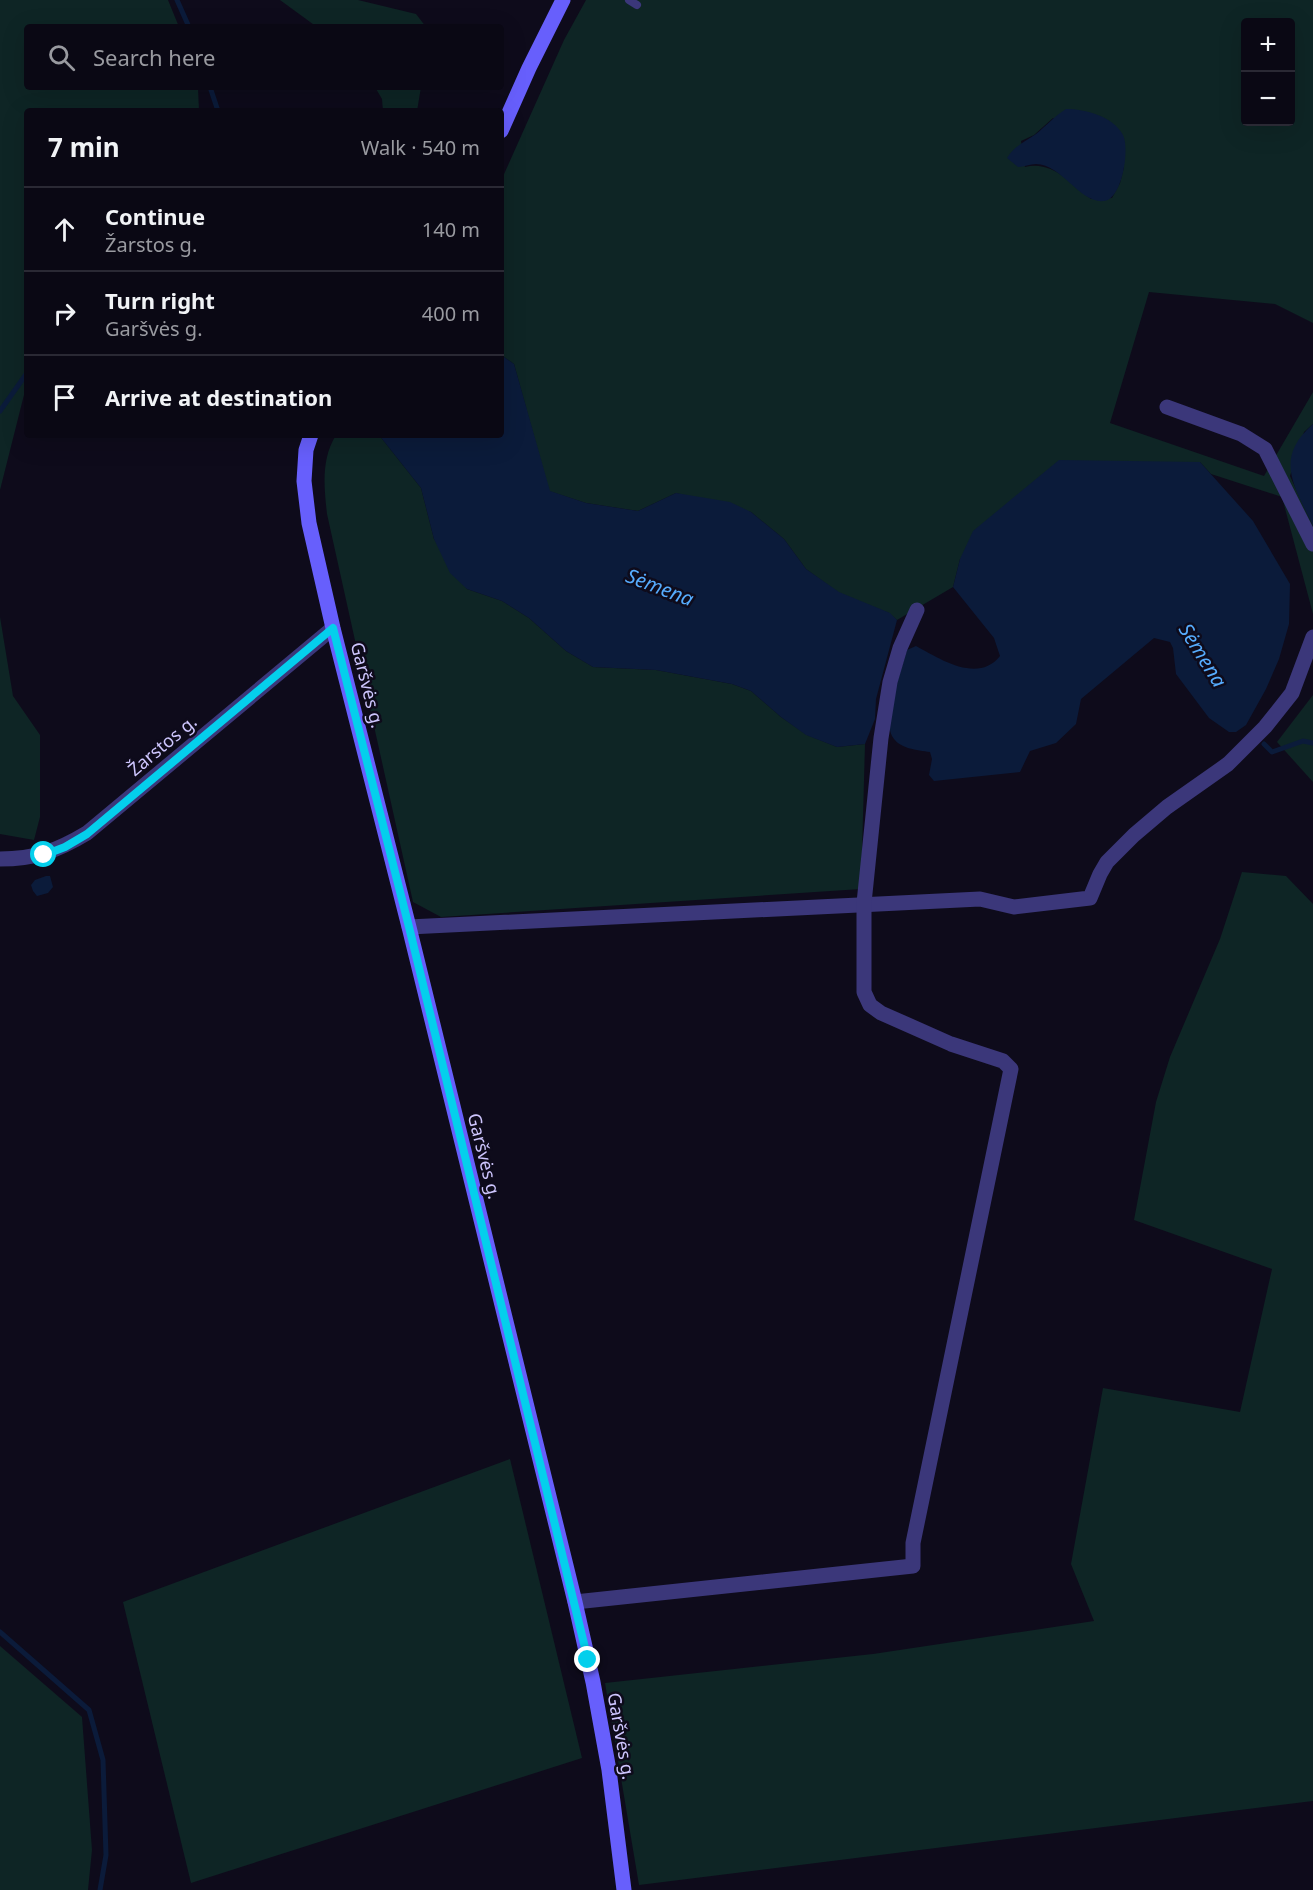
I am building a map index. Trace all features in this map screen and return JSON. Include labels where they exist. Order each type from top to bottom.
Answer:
[{"type":"main road","points":[[504,124],[563,0]]},
{"type":"main road","name":"Garšvės g.","points":[[310,438],[306,450],[304,481],[309,523],[333,628],[575,1602],[609,1770],[624,1890]]},
{"type":"street","points":[[1167,407],[1241,434],[1265,449],[1313,544]]},
{"type":"street","points":[[575,1602],[914,1566],[913,1543],[1011,1069],[1003,1061],[951,1044],[881,1013],[870,1005],[864,992],[864,903],[881,738],[890,682],[900,648],[917,610]]},
{"type":"street","name":"Žarstos g.","points":[[0,860],[44,855],[65,847],[87,834],[333,628]]},
{"type":"street","points":[[409,927],[980,899],[1014,907],[1090,898],[1107,862],[1134,835],[1167,807],[1228,764],[1265,727],[1292,693],[1313,638]]},
{"type":"lane","points":[[628,0],[637,5]]},
{"type":"green space","points":[[0,0],[168,0],[178,24],[24,24],[24,90],[198,90],[199,108],[24,108],[24,395],[0,490]]},
{"type":"green space","points":[[280,0],[358,0],[416,14],[424,24],[313,24]]},
{"type":"green space","points":[[586,0],[1313,0],[1313,323],[1275,304],[1149,292],[1110,423],[1264,476],[1313,392],[1313,424],[1304,432],[1290,476],[1313,526],[1313,614],[1282,497],[1211,474],[1200,462],[960,559],[953,587],[897,620],[889,613],[839,593],[806,569],[784,539],[751,512],[676,493],[638,511],[586,503],[549,491],[514,364],[504,357],[504,174],[564,40]],"holes":[[[1053,118],[1124,167],[1120,183],[1112,198],[1091,199],[1053,170],[1035,166],[1025,167],[1021,141],[1034,135]]]},
{"type":"green space","points":[[377,90],[420,90],[418,108],[383,108],[382,99]]},
{"type":"green space","points":[[334,438],[381,438],[421,488],[434,539],[467,589],[502,601],[529,618],[566,651],[593,667],[656,670],[732,684],[751,691],[781,717],[807,735],[837,747],[865,744],[861,889],[441,917],[413,902],[327,514],[326,463]]},
{"type":"green space","points":[[0,617],[13,696],[40,735],[40,817],[34,840],[0,834]]},
{"type":"green space","points":[[1313,695],[1313,782],[1277,742]]},
{"type":"green space","points":[[1242,872],[1286,876],[1313,904],[1313,1801],[639,1885],[605,1683],[873,1654],[1094,1621],[1071,1564],[1103,1388],[1240,1412],[1272,1269],[1134,1220],[1156,1102],[1170,1057],[1220,939]]},
{"type":"green space","points":[[510,1459],[582,1758],[191,1883],[123,1602]]},
{"type":"green space","points":[[0,1646],[82,1717],[92,1850],[88,1890],[0,1890]]},
{"type":"water","points":[[1066,109],[1082,110],[1106,118],[1123,135],[1126,151],[1123,173],[1116,192],[1104,201],[1087,197],[1046,166],[1036,164],[1018,167],[1007,158],[1017,147]]},
{"type":"water","points":[[504,357],[514,364],[550,491],[586,503],[638,511],[676,493],[730,502],[751,512],[784,539],[806,569],[839,592],[890,613],[897,620],[876,699],[875,719],[865,744],[837,747],[806,735],[751,691],[732,684],[656,670],[593,667],[566,651],[529,618],[502,601],[467,589],[450,573],[434,539],[421,488],[381,438],[504,438]]},
{"type":"water","points":[[1313,424],[1313,526],[1295,486],[1291,474],[1291,461],[1294,449],[1301,437]]},
{"type":"water","points":[[1059,460],[1200,462],[1253,521],[1290,584],[1289,624],[1279,659],[1246,725],[1236,732],[1229,732],[1209,718],[1176,674],[1173,648],[1170,642],[1154,638],[1081,699],[1076,724],[1056,743],[1030,751],[1020,772],[934,781],[929,775],[932,759],[930,752],[899,744],[892,736],[890,729],[891,707],[907,650],[916,646],[947,662],[970,669],[991,664],[1000,656],[994,638],[953,587],[960,559],[973,531]]},
{"type":"water","points":[[50,876],[53,887],[48,893],[37,896],[31,885],[35,880]]},
{"type":"waterway","name":"Sėmena","points":[[177,0],[188,24]]},
{"type":"waterway","name":"Sėmena","points":[[211,90],[217,108]]},
{"type":"waterway","points":[[0,411],[24,377]]},
{"type":"waterway","name":"Sėmena","points":[[1264,744],[1272,752],[1303,741],[1313,743]]},
{"type":"waterway","points":[[0,1632],[89,1710],[103,1760],[106,1855],[100,1890]]},
{"type":"route","points":[[44,855],[65,847],[87,834],[333,628],[409,927],[588,1660]]}]
